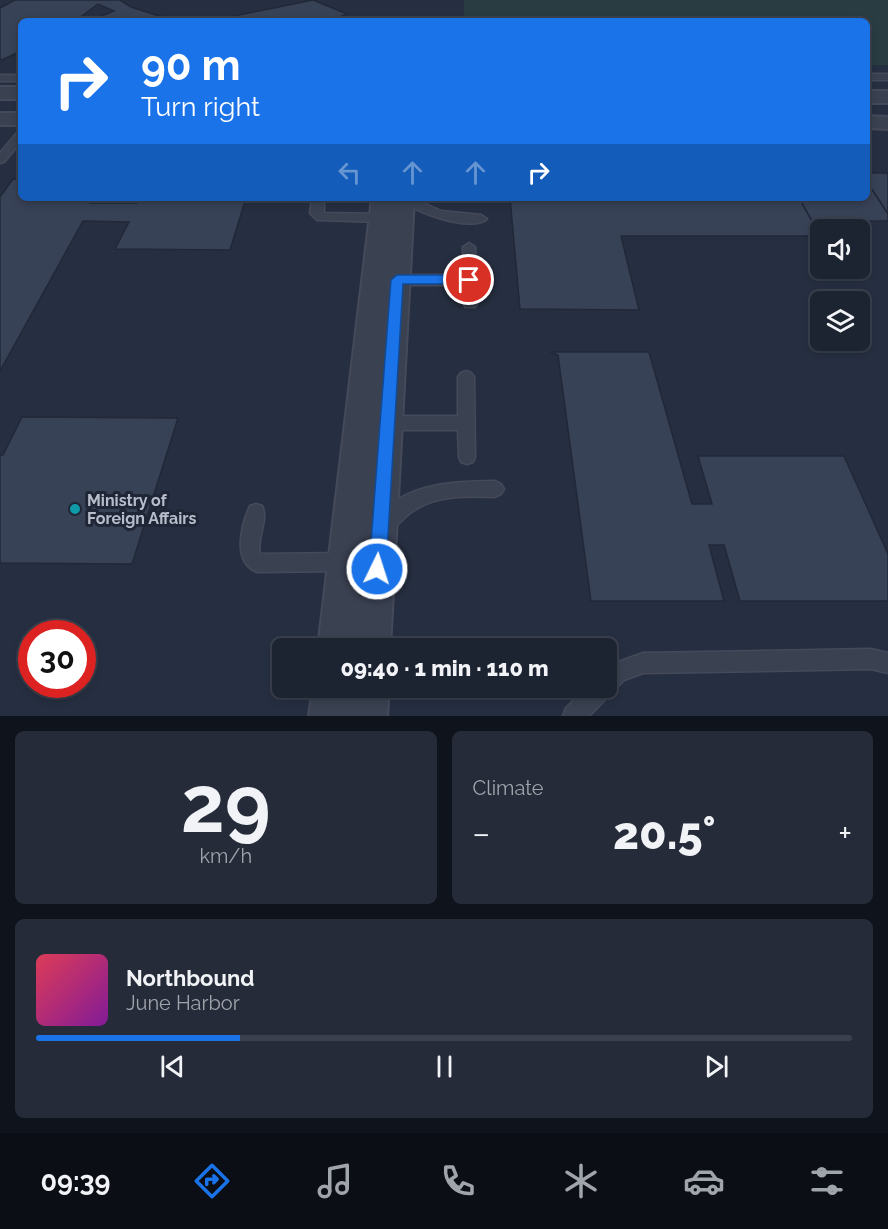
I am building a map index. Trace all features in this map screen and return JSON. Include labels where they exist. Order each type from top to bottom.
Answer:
[{"type":"street","points":[[0,93],[18,93]]},
{"type":"street","points":[[870,98],[888,98]]},
{"type":"street","points":[[0,119],[18,119]]},
{"type":"street","points":[[870,122],[888,123]]},
{"type":"street","points":[[372,638],[404,201]]},
{"type":"street","points":[[338,638],[382,208]]},
{"type":"street","points":[[330,716],[332,698]]},
{"type":"street","points":[[366,716],[368,698]]},
{"type":"lane","points":[[870,77],[888,77]]},
{"type":"lane","points":[[0,78],[18,78]]},
{"type":"lane","points":[[0,160],[18,139]]},
{"type":"lane","points":[[318,201],[316,213],[321,218],[382,208]]},
{"type":"lane","points":[[409,201],[438,215],[481,219]]},
{"type":"lane","points":[[469,247],[470,303]]},
{"type":"lane","points":[[397,280],[469,280]]},
{"type":"lane","points":[[466,376],[467,457]]},
{"type":"lane","points":[[387,423],[467,423]]},
{"type":"lane","points":[[380,531],[401,509],[426,494],[453,488],[495,489]]},
{"type":"lane","points":[[256,512],[249,548],[252,560],[257,563],[346,562]]},
{"type":"lane","points":[[617,672],[643,663],[871,659],[888,663]]},
{"type":"lane","points":[[574,716],[591,698]]},
{"type":"shaded area","points":[[464,0],[888,0],[888,65],[870,65],[870,18],[464,18]]},
{"type":"building","points":[[15,0],[120,0],[131,7],[159,16],[182,18],[96,18],[114,11],[98,4],[79,18],[18,18],[18,52],[2,60],[0,59],[0,8]]},
{"type":"building","points":[[313,0],[347,14],[337,18],[211,18],[229,17]]},
{"type":"building","points":[[870,173],[888,173],[888,214],[870,187]]},
{"type":"building","points":[[13,179],[18,179],[18,201],[137,203],[138,201],[245,201],[230,250],[115,249],[129,222],[83,221],[0,371],[0,197]]},
{"type":"building","points":[[870,191],[873,191],[888,214],[888,221],[811,219],[801,201],[870,201]]},
{"type":"building","points":[[510,201],[801,201],[811,219],[810,236],[621,236],[639,310],[520,309]]},
{"type":"building","points":[[550,352],[649,352],[692,504],[712,504],[698,456],[844,456],[888,554],[888,601],[740,601],[724,545],[709,545],[724,601],[591,601],[558,355]]},
{"type":"building","name":"Ministry of Foreign Affairs","points":[[22,417],[178,418],[132,564],[0,563],[0,455],[3,455]]},
{"type":"place","name":"Ministry of Foreign Affairs","points":[[75,509]]},
{"type":"route","points":[[377,569],[397,280],[469,280]]}]
